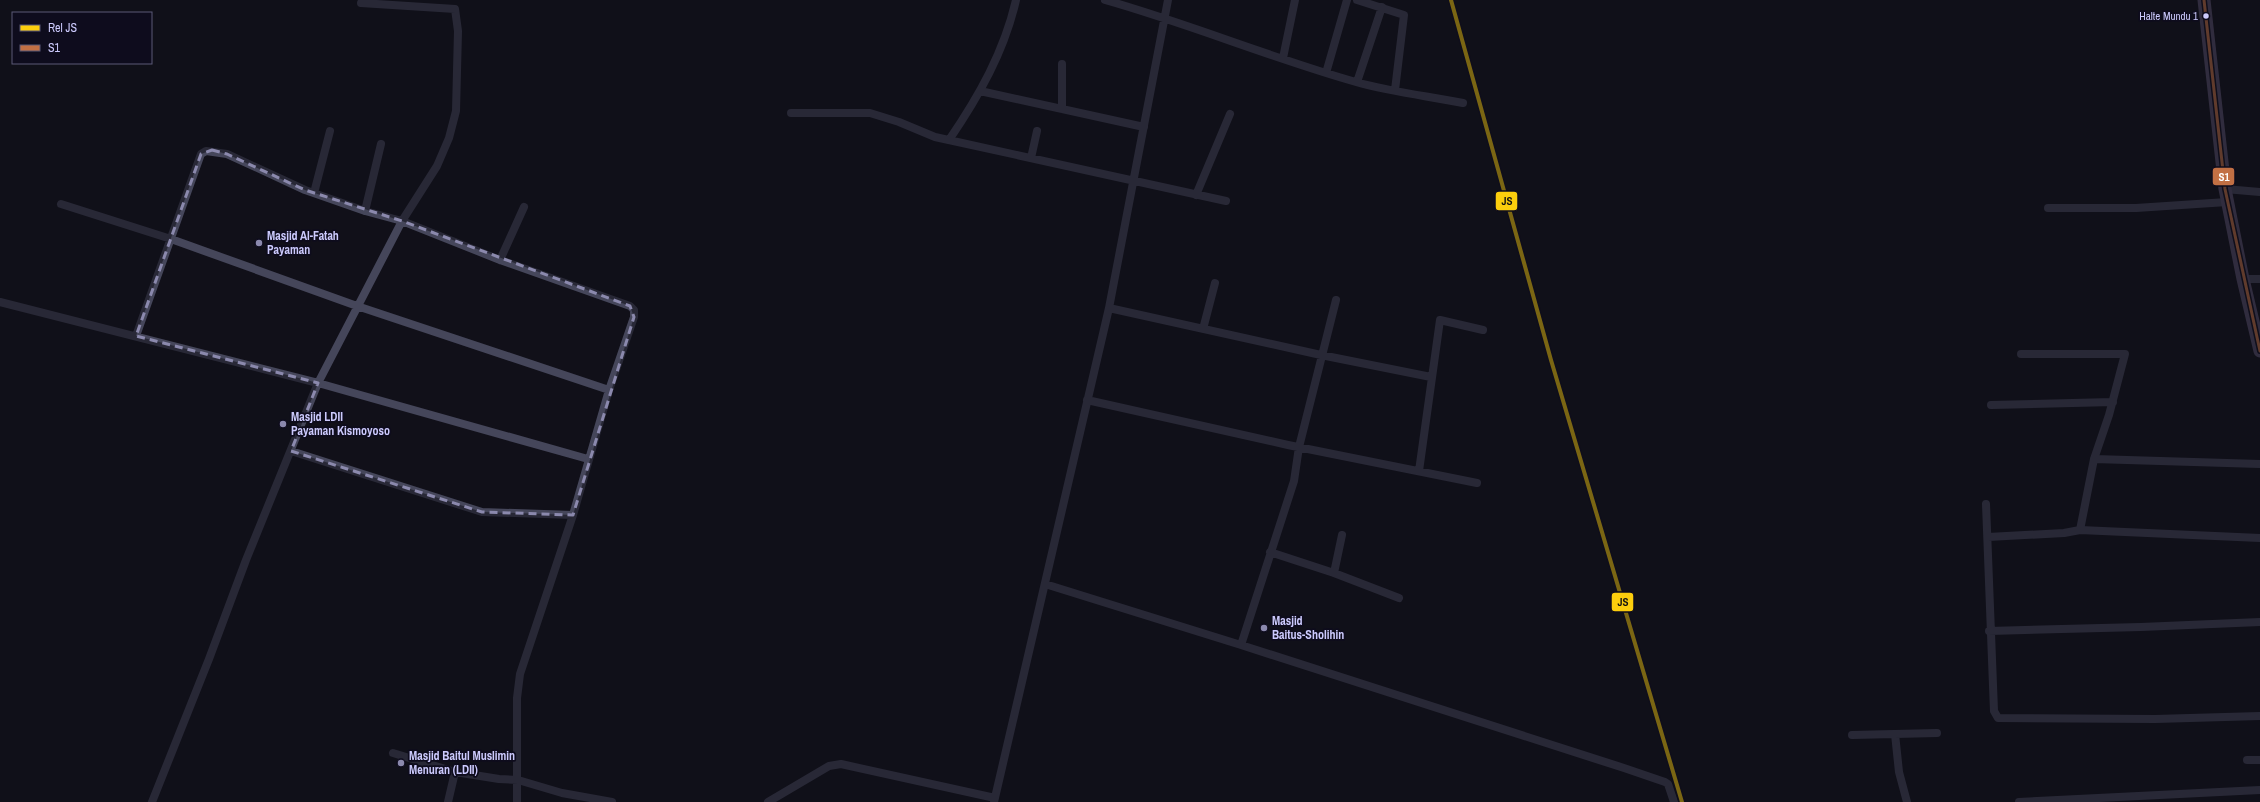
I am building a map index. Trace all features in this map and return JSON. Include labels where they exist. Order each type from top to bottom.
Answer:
[{"type":"main road","points":[[2204,0],[2211,43],[2216,114],[2226,196],[2243,279],[2260,350]]},
{"type":"street","points":[[949,140],[980,91],[1005,38],[1016,0]]},
{"type":"street","points":[[1105,0],[1165,17],[1326,73],[1357,82],[1463,103]]},
{"type":"street","points":[[768,802],[829,766],[840,764],[995,800],[1109,308],[1168,0]]},
{"type":"street","points":[[1283,58],[1295,0]]},
{"type":"street","points":[[1326,73],[1348,0]]},
{"type":"street","points":[[1357,0],[1404,15],[1395,90]]},
{"type":"street","points":[[152,802],[209,660],[246,560],[318,383],[402,221],[437,166],[449,138],[456,111],[458,63],[457,14],[455,9],[361,3]]},
{"type":"street","points":[[1357,82],[1382,7]]},
{"type":"street","points":[[1062,64],[1062,109]]},
{"type":"street","points":[[980,91],[1144,127]]},
{"type":"street","points":[[791,113],[870,113],[899,122],[935,137],[1226,201]]},
{"type":"street","points":[[1196,195],[1230,114]]},
{"type":"street","points":[[314,193],[330,131]]},
{"type":"street","points":[[1031,158],[1037,132]]},
{"type":"street","points":[[365,211],[381,144]]},
{"type":"street","points":[[136,336],[201,154],[206,151],[227,154],[314,193],[365,211],[402,221],[500,260],[630,306],[634,310],[634,318],[609,390],[573,515],[518,686],[517,802]]},
{"type":"street","points":[[2048,208],[2136,208],[2260,192]]},
{"type":"street","points":[[61,204],[171,239],[357,306],[609,390]]},
{"type":"street","points":[[500,260],[524,208]]},
{"type":"street","points":[[2243,279],[2260,279]]},
{"type":"street","points":[[1203,329],[1214,283]]},
{"type":"street","points":[[1241,644],[1294,481],[1300,447],[1321,355],[1336,300]]},
{"type":"street","points":[[0,302],[318,383],[588,459]]},
{"type":"street","points":[[1109,308],[1321,355],[1431,377]]},
{"type":"street","points":[[1420,471],[1431,377],[1440,320],[1483,330]]},
{"type":"street","points":[[2021,354],[2125,354],[2113,402],[2094,459],[2080,530]]},
{"type":"street","points":[[1087,400],[1300,447],[1477,483]]},
{"type":"street","points":[[1991,405],[2113,402]]},
{"type":"street","points":[[291,451],[482,512],[573,515]]},
{"type":"street","points":[[2094,459],[2260,464]]},
{"type":"street","points":[[1986,504],[1994,711],[1998,718],[2155,719],[2260,716]]},
{"type":"street","points":[[1988,537],[2064,533],[2080,530],[2260,538]]},
{"type":"street","points":[[1334,573],[1342,535]]},
{"type":"street","points":[[1270,552],[1334,573],[1399,598]]},
{"type":"street","points":[[1045,584],[1241,644],[1563,747],[1665,782],[1668,784],[1674,802]]},
{"type":"street","points":[[1990,630],[2141,627],[2260,622]]},
{"type":"street","points":[[1852,736],[1937,733]]},
{"type":"street","points":[[1895,734],[1899,772],[1907,802]]},
{"type":"street","points":[[393,753],[455,772],[499,779],[518,780],[562,793],[612,802]]},
{"type":"street","points":[[2247,760],[2260,760]]},
{"type":"street","points":[[448,802],[455,772]]},
{"type":"street","points":[[2019,802],[2260,790]]},
{"type":"highlighted area","points":[[212,150],[227,154],[305,190],[402,221],[630,306],[634,317],[573,515],[482,512],[291,451],[318,383],[136,336],[201,154]]},
{"type":"rail line","name":"JS","points":[[1451,0],[1551,360],[1682,802]]},
{"type":"transit line","name":"S1","points":[[2204,0],[2225,189],[2260,351]]},
{"type":"place","name":"Halte Mundu 1","points":[[2206,16]]},
{"type":"place","name":"Masjid Al-Fatah Payaman","points":[[259,243]]},
{"type":"place","name":"Masjid LDII Payaman Kismoyoso","points":[[283,424]]},
{"type":"place","name":"Masjid Baitus-Sholihin","points":[[1264,628]]},
{"type":"place","name":"Masjid Baitul Muslimin Menuran (LDII)","points":[[401,763]]}]
